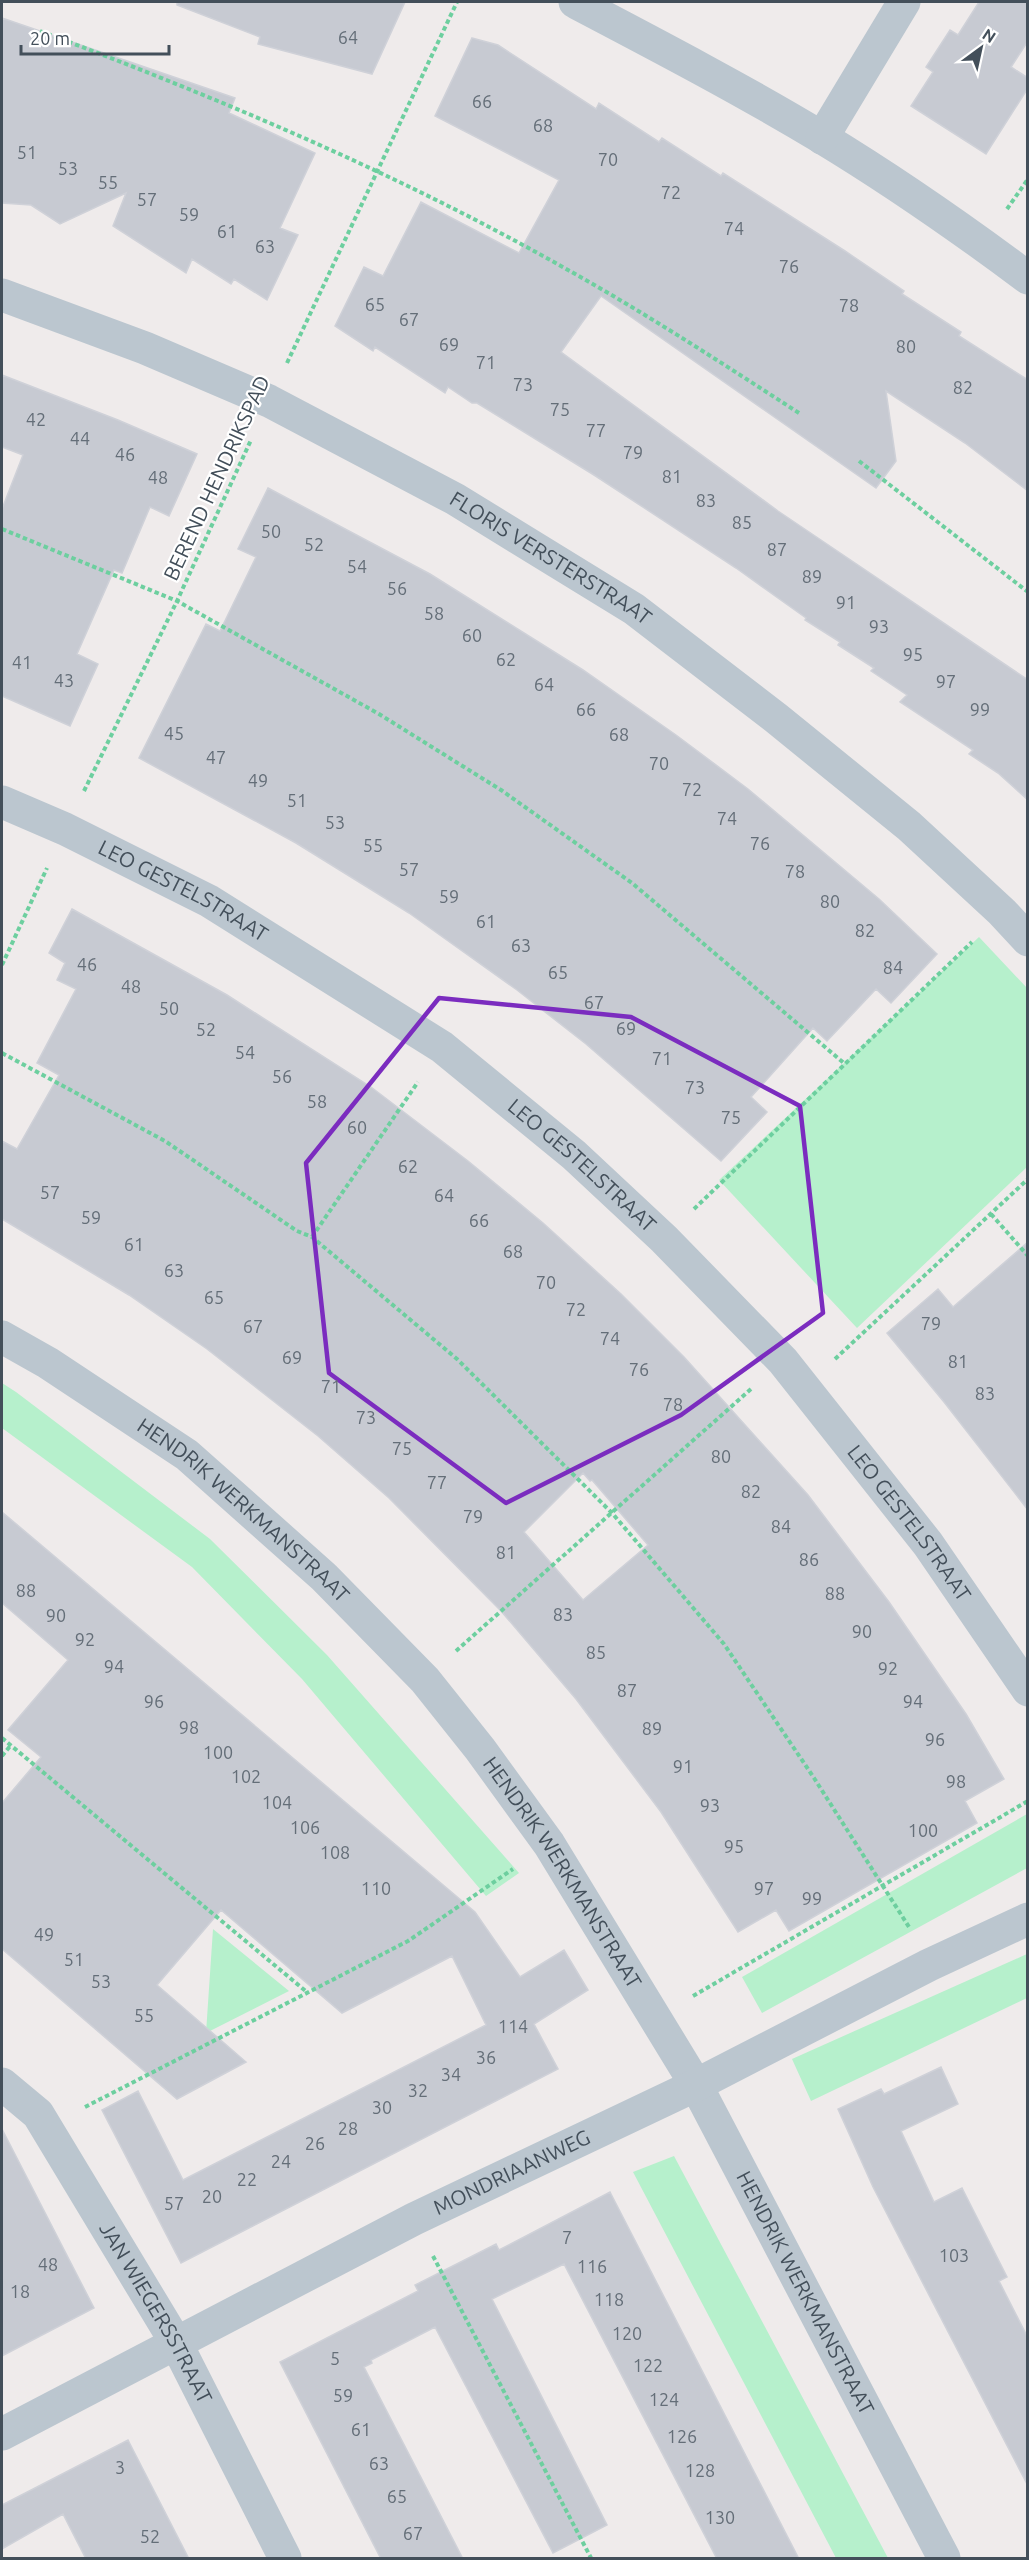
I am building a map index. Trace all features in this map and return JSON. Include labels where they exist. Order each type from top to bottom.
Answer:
[{"type":"street","points":[[575,2],[660,46],[822,138],[982,244],[1028,278]]},
{"type":"street","points":[[822,138],[904,2]]},
{"type":"street","name":"FLORIS VERSTERSTRAAT","points":[[2,295],[145,348],[268,401],[455,499],[634,609],[776,718],[909,826],[1002,912],[1028,940]]},
{"type":"street","name":"LEO GESTELSTRAAT","points":[[2,802],[65,829],[209,901],[442,1047],[574,1155],[664,1239],[783,1361],[928,1544],[1028,1690]]},
{"type":"street","name":"HENDRIK WERKMANSTRAAT","points":[[2,1337],[48,1363],[187,1455],[324,1577],[425,1680],[480,1749],[549,1845],[696,2085],[944,2559]]},
{"type":"street","name":"MONDRIAANWEG","points":[[2,2434],[414,2219],[696,2085],[929,1965],[1028,1919]]},
{"type":"street","name":"JAN WIEGERSSTRAAT","points":[[2,2084],[38,2114],[47,2127],[175,2342],[285,2559]]},
{"type":"path","name":"BEREND HENDRIKSPAD","points":[[2,965],[65,829],[177,601],[268,401],[457,2]]},
{"type":"path","points":[[40,31],[240,108],[377,171],[566,268],[668,328],[799,413]]},
{"type":"path","points":[[859,461],[1028,592]]},
{"type":"path","points":[[2,529],[177,601],[378,714],[501,790],[632,883],[845,1064]]},
{"type":"path","points":[[664,1239],[1002,912]]},
{"type":"path","points":[[312,1237],[442,1047]]},
{"type":"path","points":[[2,1053],[165,1141],[297,1231],[312,1237],[457,1359],[612,1513],[724,1644],[884,1886],[905,1919],[929,1965]]},
{"type":"path","points":[[804,1387],[1028,1179]]},
{"type":"path","points":[[991,1214],[1028,1256]]},
{"type":"path","points":[[425,1680],[783,1361]]},
{"type":"path","points":[[2,1738],[308,1993]]},
{"type":"path","points":[[2,1756],[10,1745]]},
{"type":"path","points":[[656,2018],[1028,1801]]},
{"type":"path","points":[[47,2127],[408,1941],[549,1845]]},
{"type":"path","points":[[414,2219],[591,2559]]},
{"type":"highlighted area","points":[[439,998],[631,1017],[800,1106],[823,1313],[681,1415],[506,1503],[329,1373],[306,1163]]},
{"type":"green space","points":[[979,937],[1027,988],[1027,1167],[857,1328],[719,1180]]},
{"type":"green space","points":[[2,1383],[210,1539],[327,1655],[519,1873],[486,1896],[302,1679],[192,1567],[2,1428]]},
{"type":"green space","points":[[1027,1814],[1027,1868],[762,2013],[742,1977]]},
{"type":"green space","points":[[213,1929],[289,1991],[206,2033]]},
{"type":"green space","points":[[1027,1954],[1027,1998],[811,2101],[792,2059]]},
{"type":"green space","points":[[674,2156],[888,2558],[836,2558],[633,2172]]},
{"type":"building","points":[[177,2],[405,2],[372,74],[258,44],[260,37],[177,5]]},
{"type":"building","points":[[979,2],[1028,2],[1028,41],[1011,67],[1028,78],[1028,88],[986,154],[911,106],[933,72],[926,67],[950,30],[958,35]]},
{"type":"building","points":[[2,18],[235,98],[229,113],[315,153],[280,228],[298,235],[267,300],[234,279],[231,284],[192,259],[186,273],[113,226],[126,193],[60,224],[31,205],[2,203]]},
{"type":"building","points":[[472,38],[498,45],[596,109],[599,103],[659,142],[662,138],[721,176],[723,173],[904,291],[902,294],[961,332],[959,336],[1028,380],[1028,491],[965,443],[886,391],[896,461],[876,488],[601,296],[561,352],[778,511],[1028,680],[1028,800],[998,773],[969,754],[973,750],[900,702],[907,695],[871,671],[874,668],[838,645],[840,642],[805,620],[806,618],[736,568],[594,475],[477,403],[472,403],[448,387],[445,393],[375,347],[373,351],[335,326],[364,267],[383,276],[421,202],[519,253],[559,180],[435,116]]},
{"type":"building","points":[[2,375],[118,420],[197,454],[169,516],[150,507],[122,573],[114,570],[77,654],[98,664],[70,726],[2,696],[2,509],[23,455],[2,447]]},
{"type":"building","points":[[268,488],[430,574],[583,670],[748,789],[879,899],[937,954],[891,1003],[876,989],[827,1041],[813,1028],[751,1097],[767,1112],[721,1161],[586,1044],[517,990],[409,913],[296,843],[139,758],[206,624],[220,631],[256,557],[238,549]]},
{"type":"building","points":[[72,909],[227,995],[371,1087],[468,1161],[543,1223],[621,1294],[684,1357],[808,1495],[889,1602],[966,1714],[1004,1779],[965,1801],[977,1823],[789,1931],[776,1910],[738,1932],[661,1812],[576,1699],[501,1611],[389,1498],[318,1436],[207,1349],[129,1295],[2,1219],[2,1141],[17,1149],[59,1075],[37,1063],[76,989],[57,980],[65,963],[49,953]],"holes":[[[583,1473],[590,1481],[592,1480],[648,1545],[583,1600],[524,1532]]]},
{"type":"building","points":[[1028,1242],[1028,1510],[887,1333],[938,1289],[953,1307]]},
{"type":"building","points":[[2,1512],[475,1912],[520,1977],[564,1950],[588,1990],[534,2024],[558,2069],[181,2263],[102,2110],[138,2091],[183,2180],[486,2025],[452,1956],[342,2013],[221,1910],[157,1985],[246,2062],[177,2099],[2,1949],[2,1803],[41,1757],[8,1730],[68,1660],[2,1603]]},
{"type":"building","points":[[941,2067],[958,2104],[901,2131],[934,2202],[962,2188],[1007,2277],[999,2281],[1028,2338],[1028,2486],[873,2187],[838,2109],[881,2089],[884,2094]]},
{"type":"building","points":[[2,2129],[94,2308],[2,2356]]},
{"type":"building","points":[[610,2192],[799,2559],[717,2559],[564,2264],[492,2299],[607,2525],[553,2553],[435,2327],[371,2360],[372,2363],[364,2367],[463,2559],[381,2559],[280,2362],[418,2291],[415,2285],[496,2244],[499,2250]]},
{"type":"building","points":[[128,2440],[189,2559],[86,2559],[63,2514],[2,2549],[2,2505]]}]
